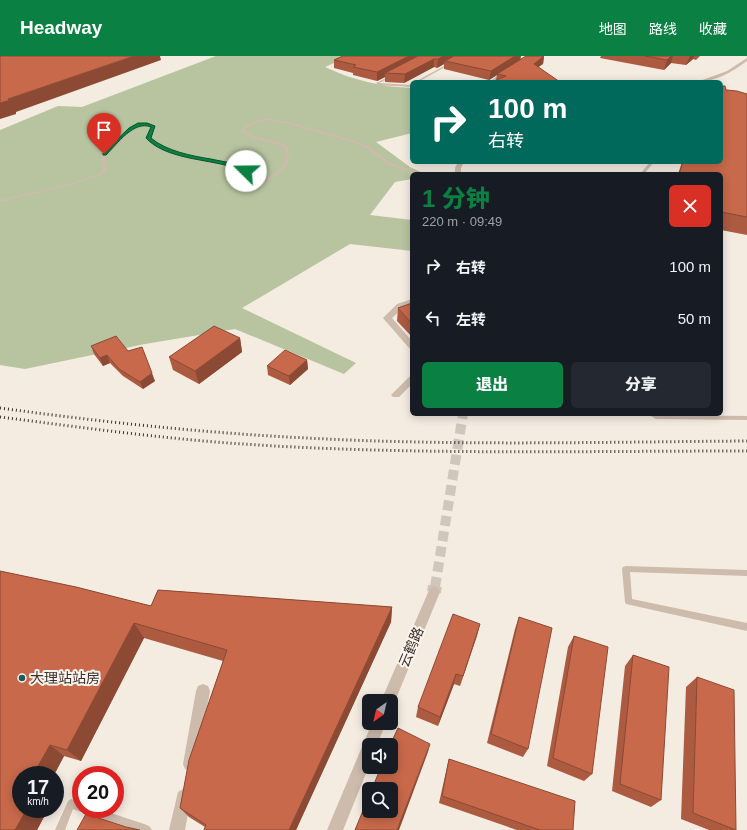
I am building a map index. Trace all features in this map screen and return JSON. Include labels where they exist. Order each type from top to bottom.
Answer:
[{"type":"street","points":[[705,80],[729,72],[747,59]]},
{"type":"street","points":[[410,302],[400,306],[387,318],[410,344]]},
{"type":"street","points":[[396,395],[410,381]]},
{"type":"street","name":"云鹤路","points":[[391,694],[434,592]]},
{"type":"street","points":[[177,830],[203,691]]},
{"type":"street","points":[[335,830],[362,765]]},
{"type":"lane","points":[[420,80],[464,56]]},
{"type":"lane","points":[[493,80],[508,71]]},
{"type":"lane","points":[[397,73],[377,83],[410,85]]},
{"type":"lane","points":[[0,201],[85,180],[100,174],[105,168],[103,155],[130,129],[142,124],[149,124],[154,127],[148,138],[156,145],[194,158],[239,167],[246,171],[245,178],[249,182],[259,181],[278,173],[283,168],[286,161],[286,147],[252,137],[243,132],[245,127],[250,124],[267,119],[288,122],[355,142],[369,148],[389,164],[415,172]]},
{"type":"lane","points":[[644,172],[650,164]]},
{"type":"lane","points":[[654,416],[747,418]]},
{"type":"lane","points":[[747,573],[626,569],[628,602],[747,627]]},
{"type":"lane","points":[[60,830],[72,804]]},
{"type":"lane","points":[[112,818],[147,830]]},
{"type":"green space","points":[[216,56],[350,56],[325,67],[346,76],[367,82],[410,88],[410,134],[376,142],[410,167],[421,172],[410,172],[410,179],[395,182],[370,215],[410,220],[410,251],[350,244],[242,308],[356,363],[344,374],[235,329],[145,344],[25,369],[0,365],[0,130],[58,106],[82,107]]},
{"type":"building","points":[[0,56],[134,56],[0,103]]},
{"type":"building","points":[[343,56],[409,56],[377,72],[353,67],[356,65],[334,60]]},
{"type":"building","points":[[418,56],[444,56],[434,59],[405,74],[385,73]]},
{"type":"building","points":[[454,56],[515,56],[491,71],[445,61]]},
{"type":"building","points":[[526,56],[544,56],[534,64],[557,80],[496,80],[506,76],[497,74]]},
{"type":"building","points":[[645,56],[671,56],[667,60]]},
{"type":"building","points":[[723,86],[725,86],[726,90],[747,94],[747,217],[723,212],[723,172],[680,172],[682,164],[723,164]]},
{"type":"building","points":[[410,304],[410,322],[398,308]]},
{"type":"building","points":[[214,326],[240,338],[195,371],[169,357]]},
{"type":"building","points":[[116,336],[128,351],[142,347],[152,373],[140,382],[119,369],[107,355],[100,358],[91,346]]},
{"type":"building","points":[[285,350],[307,360],[289,376],[267,366]]},
{"type":"building","points":[[0,571],[76,587],[151,606],[158,590],[392,607],[289,830],[204,830],[206,825],[180,808],[189,760],[227,650],[134,623],[67,750],[50,745],[38,766],[12,766],[12,818],[22,818],[15,830],[0,830]]},
{"type":"building","points":[[453,614],[480,624],[463,676],[456,674],[440,717],[418,707]]},
{"type":"building","points":[[519,617],[552,628],[528,749],[491,734]]},
{"type":"building","points":[[574,636],[608,647],[592,774],[553,758]]},
{"type":"building","points":[[633,655],[669,667],[661,800],[620,784]]},
{"type":"building","points":[[697,677],[734,690],[736,830],[693,813]]},
{"type":"building","points":[[398,728],[430,744],[397,830],[355,830],[362,813],[362,818],[398,818],[398,782],[375,782],[378,774],[398,774],[398,738],[393,738]]},
{"type":"building","points":[[449,759],[575,801],[573,830],[540,830],[442,796]]},
{"type":"building","points":[[84,818],[98,818],[140,830],[77,830]]},
{"type":"tunnel","points":[[435,587],[463,416]]},
{"type":"tunnel","points":[[434,592],[435,586]]},
{"type":"railway","points":[[0,408],[191,430],[268,436],[417,442],[527,443],[747,441]]},
{"type":"railway","points":[[0,417],[194,440],[319,448],[502,452],[747,451]]},
{"type":"place","name":"大理站站房","points":[[22,678]]},
{"type":"route","points":[[104,154],[134,126],[147,124],[154,127],[148,138],[156,145],[194,158],[234,165],[246,171]]}]
